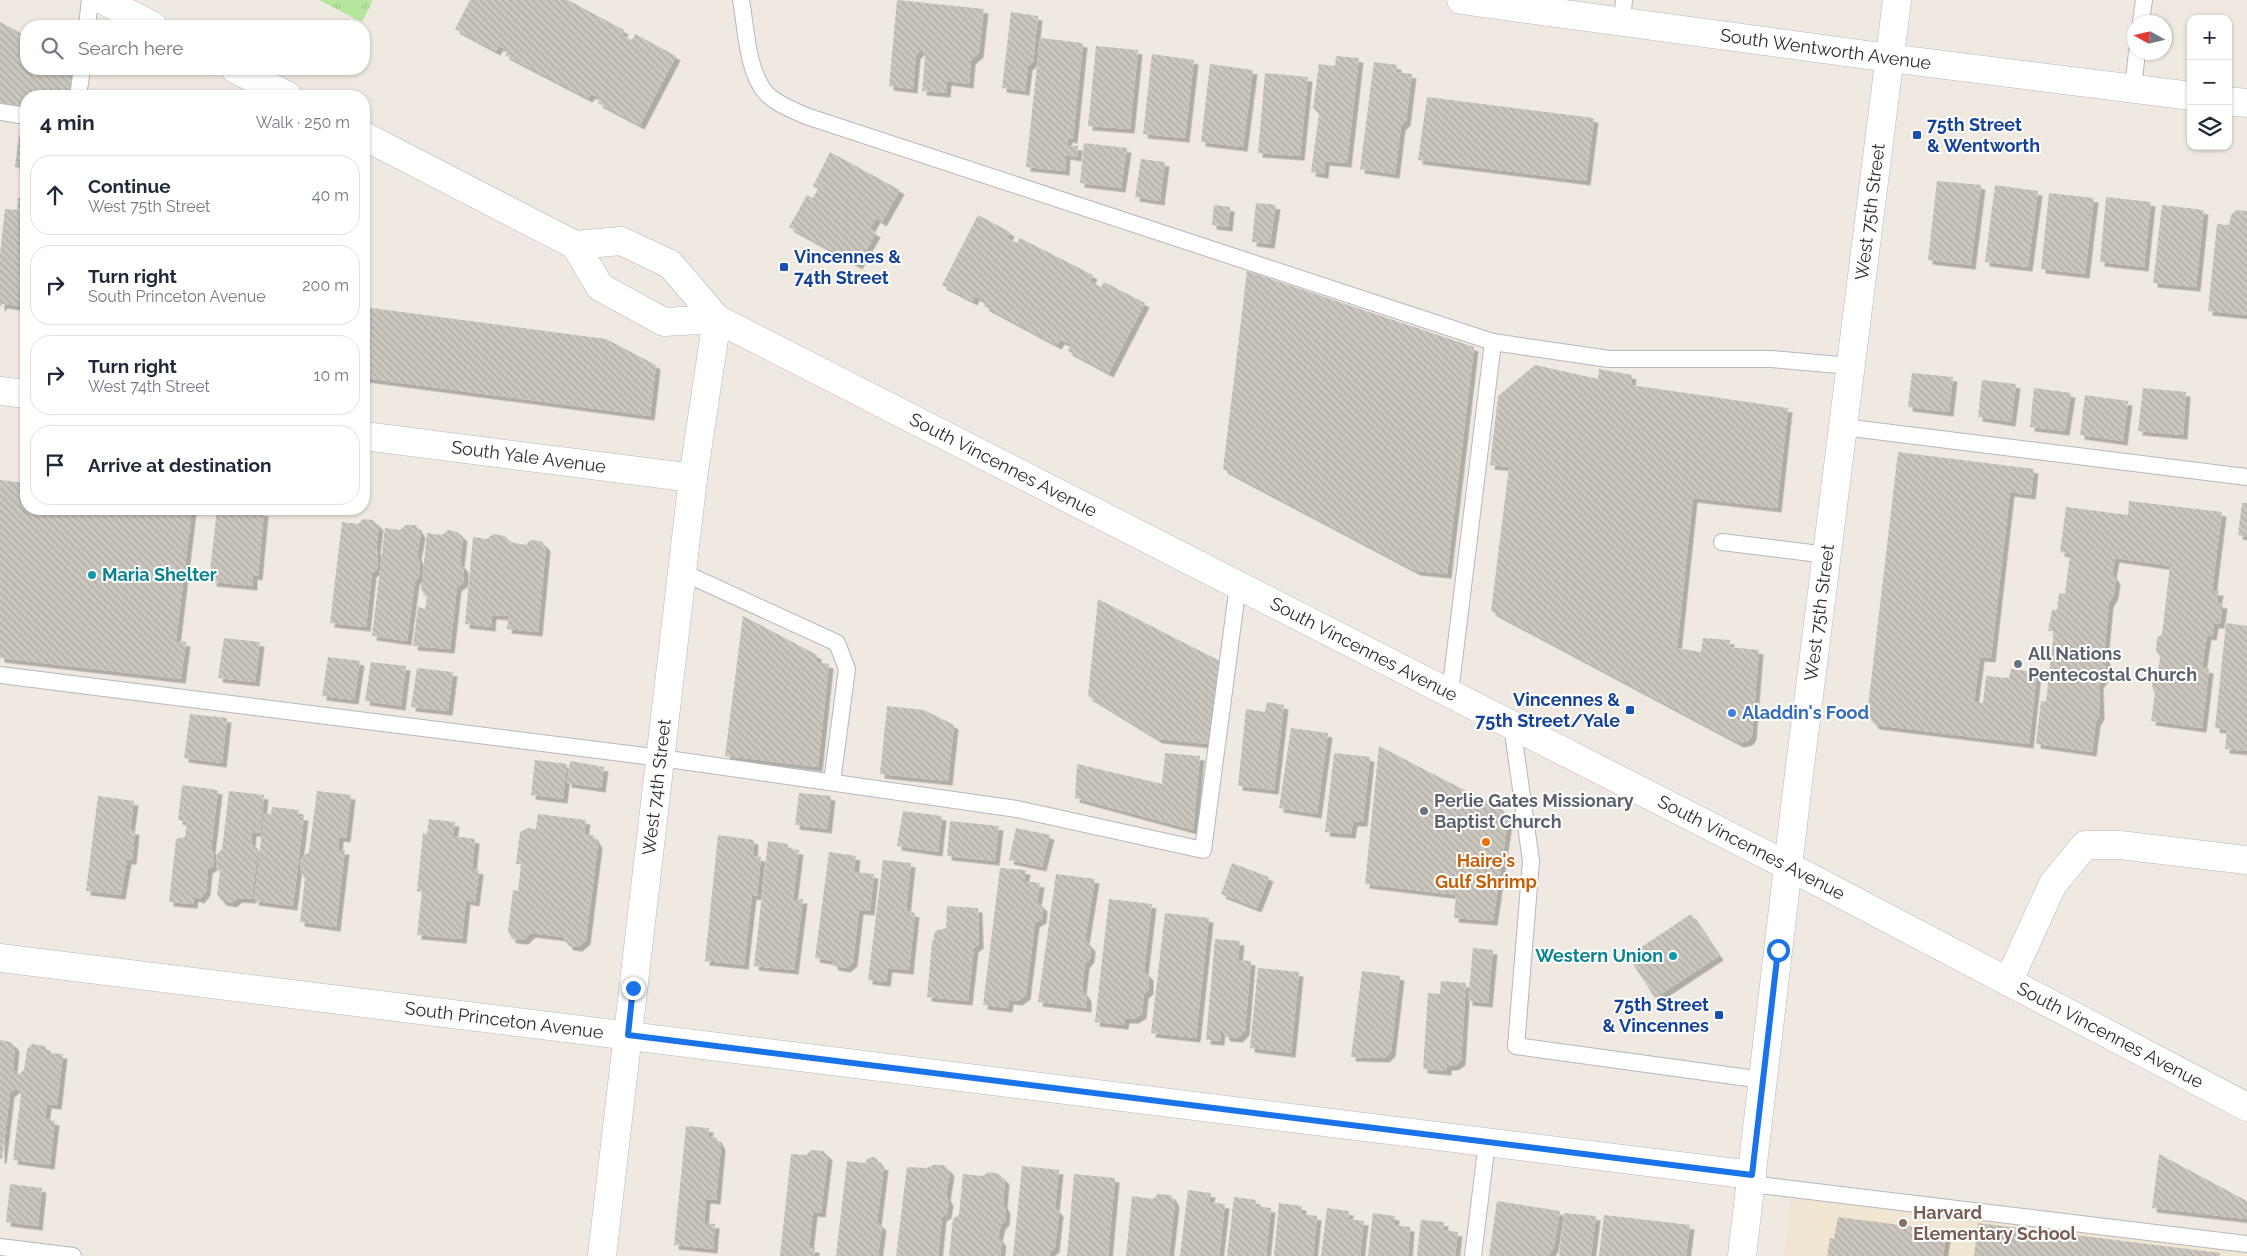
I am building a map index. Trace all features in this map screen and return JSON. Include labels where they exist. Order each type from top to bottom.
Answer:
[{"type":"street","points":[[102,0],[141,20]]},
{"type":"street","name":"South Wentworth Avenue","points":[[1461,0],[1623,11],[1889,58],[2187,96]]},
{"type":"street","name":"West 75th Street","points":[[1742,1256],[1788,866],[1897,0]]},
{"type":"street","points":[[247,75],[276,90]]},
{"type":"street","points":[[2232,101],[2247,103]]},
{"type":"street","points":[[370,139],[574,245],[600,287],[664,322],[717,319]]},
{"type":"street","name":"South Vincennes Avenue","points":[[574,245],[622,241],[670,264],[717,319],[1788,866],[2247,1107]]},
{"type":"street","name":"West 74th Street","points":[[602,1256],[693,478],[717,319]]},
{"type":"street","points":[[0,391],[20,393]]},
{"type":"street","name":"South Yale Avenue","points":[[370,437],[693,478]]},
{"type":"street","points":[[2008,982],[2053,884],[2085,845],[2120,845],[2247,860]]},
{"type":"street","name":"South Princeton Avenue","points":[[0,958],[1487,1142],[1751,1179]]},
{"type":"lane","points":[[88,20],[90,0]]},
{"type":"lane","points":[[741,0],[754,72],[766,93],[781,104],[806,116],[1493,342],[1609,359],[1771,359],[1850,366]]},
{"type":"lane","points":[[2142,15],[2144,0]]},
{"type":"lane","points":[[2133,89],[2136,60]]},
{"type":"lane","points":[[79,90],[81,75]]},
{"type":"lane","points":[[0,112],[20,115]]},
{"type":"lane","points":[[1450,693],[1493,342]]},
{"type":"lane","points":[[1843,427],[2247,477]]},
{"type":"lane","points":[[1722,542],[1827,555]]},
{"type":"lane","points":[[682,572],[837,643],[847,669],[832,782]]},
{"type":"lane","points":[[0,676],[661,758],[1017,808],[1203,850],[1238,584]]},
{"type":"lane","points":[[1512,724],[1531,861],[1516,1046],[1763,1080]]},
{"type":"lane","points":[[1473,1256],[1487,1142]]},
{"type":"lane","points":[[1751,1179],[2247,1244]]},
{"type":"lane","points":[[0,1247],[73,1256]]},
{"type":"shaded area","name":"Harvard Elementary School","points":[[1791,1195],[2247,1251],[2247,1256],[1784,1256]]},
{"type":"green space","points":[[319,0],[373,0],[363,20],[358,20]]},
{"type":"building","points":[[470,0],[568,0],[624,30],[622,35],[632,40],[635,34],[676,56],[640,125],[598,103],[600,98],[591,94],[588,98],[505,55],[507,50],[499,46],[496,51],[455,29]]},
{"type":"building","points":[[897,0],[984,9],[979,53],[971,60],[969,84],[947,81],[946,93],[922,91],[925,57],[922,48],[916,55],[913,89],[889,86]]},
{"type":"building","points":[[1011,12],[1038,16],[1033,62],[1028,66],[1025,91],[1002,88]]},
{"type":"building","points":[[0,22],[20,33],[20,75],[74,75],[72,90],[20,90],[20,105],[0,103]]},
{"type":"building","points":[[1040,38],[1083,43],[1073,139],[1068,138],[1067,145],[1078,146],[1077,157],[1066,155],[1065,171],[1026,167]]},
{"type":"building","points":[[1096,46],[1138,50],[1130,129],[1088,126]]},
{"type":"building","points":[[1152,54],[1194,60],[1185,138],[1143,134]]},
{"type":"building","points":[[1336,56],[1359,58],[1347,163],[1325,161],[1324,174],[1311,172],[1319,114],[1313,108],[1319,64],[1335,66]]},
{"type":"building","points":[[1374,62],[1397,65],[1396,72],[1412,74],[1406,121],[1401,126],[1395,174],[1360,169]]},
{"type":"building","points":[[1210,64],[1253,70],[1243,147],[1201,142]]},
{"type":"building","points":[[1265,73],[1308,77],[1300,156],[1258,153]]},
{"type":"building","points":[[1427,97],[1594,118],[1586,181],[1418,160]]},
{"type":"building","points":[[19,135],[20,168],[15,167]]},
{"type":"building","points":[[1084,143],[1127,148],[1121,188],[1080,183]]},
{"type":"building","points":[[830,152],[900,190],[882,222],[876,218],[870,229],[876,233],[858,265],[789,227],[807,195],[813,198],[818,189],[813,186]]},
{"type":"building","points":[[1141,159],[1165,162],[1160,201],[1135,197]]},
{"type":"building","points":[[1937,181],[1981,185],[1971,265],[1928,260]]},
{"type":"building","points":[[1995,185],[2038,191],[2028,267],[1985,262]]},
{"type":"building","points":[[2049,193],[2094,198],[2085,274],[2041,269]]},
{"type":"building","points":[[2106,197],[2151,202],[2144,267],[2100,262]]},
{"type":"building","points":[[18,198],[20,198],[20,306],[3,304],[0,307],[0,254],[5,209],[17,210]]},
{"type":"building","points":[[1256,203],[1276,205],[1270,244],[1252,242]]},
{"type":"building","points":[[1214,205],[1230,207],[1228,227],[1212,225]]},
{"type":"building","points":[[2162,205],[2204,210],[2196,287],[2153,283]]},
{"type":"building","points":[[2237,210],[2247,211],[2247,315],[2208,311],[2217,224],[2229,225],[2231,215]]},
{"type":"building","points":[[978,215],[1010,232],[1007,238],[1017,243],[1020,238],[1093,275],[1090,281],[1101,287],[1104,282],[1145,303],[1109,373],[1068,351],[1071,344],[1060,340],[1057,345],[984,306],[986,302],[975,296],[973,301],[942,285]]},
{"type":"building","points":[[1247,271],[1474,347],[1447,574],[1416,571],[1223,469]]},
{"type":"building","points":[[370,308],[606,339],[656,365],[650,416],[370,379]]},
{"type":"building","points":[[1535,365],[1598,379],[1599,369],[1632,375],[1631,385],[1788,408],[1777,508],[1693,498],[1677,648],[1701,652],[1703,638],[1730,640],[1729,647],[1759,650],[1752,736],[1748,741],[1739,743],[1491,611],[1509,467],[1490,465],[1498,396]]},
{"type":"building","points":[[1912,373],[1953,377],[1949,412],[1908,407]]},
{"type":"building","points":[[1982,380],[2016,384],[2011,422],[1978,417]]},
{"type":"building","points":[[2034,388],[2071,393],[2065,431],[2030,427]]},
{"type":"building","points":[[2143,388],[2186,392],[2183,435],[2138,431]]},
{"type":"building","points":[[2085,395],[2128,401],[2123,441],[2080,435]]},
{"type":"building","points":[[1898,452],[2034,469],[2031,495],[2010,492],[1991,658],[1980,657],[1974,702],[1983,703],[1986,676],[2009,678],[2011,669],[2037,672],[2029,744],[1875,725],[1867,715]]},
{"type":"building","name":"Maria Shelter","points":[[0,480],[20,482],[20,515],[191,515],[176,641],[186,642],[181,679],[0,658]]},
{"type":"building","points":[[2129,501],[2222,512],[2212,591],[2219,591],[2217,603],[2223,604],[2220,624],[2214,624],[2212,636],[2207,635],[2202,668],[2209,669],[2202,728],[2151,721],[2155,693],[2152,687],[2153,677],[2158,672],[2160,657],[2156,651],[2157,638],[2162,634],[2170,566],[2115,558],[2112,574],[2116,580],[2114,594],[2109,603],[2104,655],[2106,661],[2105,676],[2099,684],[2100,715],[2096,722],[2092,752],[2036,744],[2041,701],[2046,702],[2054,631],[2048,631],[2052,610],[2057,610],[2059,593],[2065,594],[2070,554],[2060,552],[2066,507],[2128,515]]},
{"type":"building","points":[[2242,503],[2247,503],[2247,537],[2238,535]]},
{"type":"building","points":[[216,515],[264,515],[258,576],[253,575],[253,586],[212,582],[214,570],[210,571]]},
{"type":"building","points":[[363,519],[373,520],[379,526],[376,549],[378,553],[377,569],[372,573],[366,627],[330,623],[342,522],[358,524]]},
{"type":"building","points":[[406,525],[416,525],[421,534],[417,556],[420,562],[419,577],[415,581],[407,641],[372,636],[385,528],[400,530]]},
{"type":"building","points":[[448,530],[457,532],[463,537],[460,563],[464,568],[464,582],[457,587],[450,649],[413,646],[418,607],[425,609],[427,598],[421,590],[427,533],[442,535]]},
{"type":"building","points":[[493,534],[505,536],[510,542],[526,545],[530,540],[541,541],[546,547],[538,632],[507,629],[509,616],[492,615],[491,627],[465,624],[473,537],[487,539]]},
{"type":"building","points":[[1098,599],[1220,661],[1208,744],[1158,739],[1088,696]]},
{"type":"building","points":[[743,616],[817,655],[817,662],[829,664],[818,767],[725,756]]},
{"type":"building","points":[[2226,623],[2247,626],[2247,751],[2225,749],[2227,730],[2215,728]]},
{"type":"building","points":[[224,638],[260,642],[255,682],[218,678]]},
{"type":"building","points":[[328,657],[360,661],[354,700],[322,696]]},
{"type":"building","points":[[371,662],[406,666],[401,706],[365,701]]},
{"type":"building","points":[[417,668],[453,672],[448,711],[411,707]]},
{"type":"building","points":[[1267,702],[1284,705],[1274,790],[1238,786],[1246,709],[1265,712]]},
{"type":"building","points":[[887,706],[924,710],[954,725],[948,781],[880,774]]},
{"type":"building","points":[[190,714],[227,718],[222,763],[184,758]]},
{"type":"building","points":[[1291,728],[1328,733],[1317,814],[1279,808]]},
{"type":"building","points":[[1379,746],[1503,810],[1508,821],[1493,921],[1454,918],[1456,895],[1365,884]]},
{"type":"building","points":[[1165,753],[1200,756],[1193,830],[1075,798],[1077,764],[1162,784]]},
{"type":"building","points":[[1334,753],[1370,757],[1363,822],[1353,822],[1351,834],[1325,832]]},
{"type":"building","points":[[535,760],[567,764],[563,799],[531,795]]},
{"type":"building","points":[[570,761],[604,767],[601,788],[567,783]]},
{"type":"building","points":[[182,785],[218,790],[211,849],[214,854],[213,866],[208,869],[206,891],[200,899],[194,897],[193,904],[169,902],[176,839],[185,837],[187,822],[178,820]]},
{"type":"building","points":[[229,791],[264,795],[260,833],[252,832],[251,844],[258,849],[252,899],[238,898],[232,903],[222,901],[217,895],[220,872],[216,867],[217,854],[222,849]]},
{"type":"building","points":[[317,791],[351,795],[346,838],[339,837],[338,850],[345,850],[336,927],[300,922],[305,878],[300,871],[301,858],[309,852]]},
{"type":"building","points":[[799,793],[831,796],[827,829],[795,825]]},
{"type":"building","points":[[98,796],[134,801],[130,830],[135,830],[132,860],[127,860],[121,895],[86,891]]},
{"type":"building","points":[[272,807],[299,810],[298,816],[304,816],[293,906],[254,901],[264,813],[271,814]]},
{"type":"building","points":[[903,811],[942,816],[938,852],[897,846]]},
{"type":"building","points":[[538,814],[586,820],[584,834],[593,835],[598,844],[586,940],[578,947],[569,946],[563,937],[531,933],[524,940],[512,939],[508,931],[513,890],[518,891],[521,864],[516,864],[520,832],[528,828],[536,829]]},
{"type":"building","points":[[429,819],[455,822],[453,836],[475,839],[472,869],[479,870],[475,902],[466,900],[462,939],[417,935],[422,892],[417,891],[423,833],[427,834]]},
{"type":"building","points":[[950,821],[999,826],[995,861],[947,856]]},
{"type":"building","points":[[1016,828],[1050,835],[1042,867],[1009,860]]},
{"type":"building","points":[[718,835],[754,840],[753,856],[761,857],[757,896],[752,895],[744,965],[705,961]]},
{"type":"building","points":[[768,841],[788,844],[788,849],[799,850],[793,899],[803,899],[794,970],[754,966]]},
{"type":"building","points":[[829,852],[856,856],[854,872],[874,874],[870,911],[859,910],[853,962],[846,968],[834,966],[832,961],[815,958]]},
{"type":"building","points":[[883,860],[911,863],[906,911],[915,913],[909,970],[888,968],[886,982],[868,980]]},
{"type":"building","points":[[1232,863],[1269,877],[1257,908],[1221,894]]},
{"type":"building","points":[[1000,868],[1026,870],[1024,881],[1040,883],[1037,902],[1043,907],[1042,919],[1035,923],[1026,995],[1018,1001],[1009,1000],[1008,1008],[983,1005]]},
{"type":"building","points":[[1056,874],[1095,879],[1085,940],[1091,947],[1090,958],[1085,964],[1082,990],[1087,997],[1087,1008],[1038,1002]]},
{"type":"building","points":[[1109,899],[1152,904],[1144,971],[1149,976],[1149,990],[1144,994],[1142,1014],[1134,1019],[1125,1019],[1124,1025],[1095,1022]]},
{"type":"building","points":[[947,906],[978,908],[979,944],[974,948],[968,1001],[927,997],[932,941],[935,931],[946,928]]},
{"type":"building","points":[[1165,913],[1209,918],[1196,1038],[1151,1033]]},
{"type":"building","name":"Western Union","points":[[1691,914],[1719,956],[1655,998],[1628,956]]},
{"type":"building","points":[[1215,939],[1240,941],[1238,960],[1251,961],[1245,1031],[1238,1038],[1226,1037],[1221,1028],[1220,1041],[1206,1040]]},
{"type":"building","points":[[1473,948],[1493,950],[1488,1003],[1468,1001]]},
{"type":"building","points":[[1258,968],[1299,972],[1291,1053],[1250,1048]]},
{"type":"building","points":[[1362,971],[1400,976],[1391,1052],[1385,1058],[1351,1057]]},
{"type":"building","points":[[1441,981],[1466,983],[1461,1061],[1454,1066],[1447,1066],[1447,1071],[1423,1069],[1428,993],[1440,994]]},
{"type":"building","points":[[0,1040],[11,1042],[15,1047],[13,1069],[18,1075],[24,1070],[27,1049],[32,1044],[45,1046],[49,1053],[63,1054],[57,1105],[47,1104],[45,1119],[55,1121],[50,1165],[13,1160],[21,1094],[16,1088],[10,1093],[2,1159],[0,1159]]},
{"type":"building","points":[[686,1126],[709,1128],[708,1136],[717,1138],[721,1146],[716,1200],[706,1199],[704,1223],[715,1224],[713,1249],[674,1245]]},
{"type":"building","points":[[811,1150],[823,1151],[828,1156],[821,1213],[813,1212],[809,1248],[815,1248],[814,1256],[780,1256],[791,1154],[806,1155]]},
{"type":"building","points":[[2159,1154],[2247,1201],[2247,1219],[2152,1208]]},
{"type":"building","points":[[876,1158],[880,1165],[884,1166],[877,1222],[882,1226],[878,1256],[836,1256],[847,1161],[865,1163],[867,1159]]},
{"type":"building","points":[[933,1165],[944,1165],[950,1172],[946,1196],[949,1202],[947,1214],[942,1217],[938,1256],[896,1256],[907,1167],[927,1168]]},
{"type":"building","points":[[1022,1166],[1059,1170],[1055,1208],[1059,1212],[1055,1248],[1050,1252],[1050,1256],[1013,1256]]},
{"type":"building","points":[[989,1172],[999,1174],[1005,1180],[1003,1204],[1006,1209],[1005,1221],[1001,1225],[998,1237],[1002,1242],[1000,1256],[949,1256],[953,1219],[959,1215],[963,1174],[982,1176]]},
{"type":"building","points":[[1074,1174],[1115,1178],[1108,1256],[1067,1256]]},
{"type":"building","points":[[10,1184],[42,1188],[38,1226],[6,1222]]},
{"type":"building","points":[[1188,1190],[1211,1193],[1209,1202],[1225,1204],[1219,1256],[1180,1256]]},
{"type":"building","points":[[1158,1194],[1171,1195],[1175,1203],[1169,1256],[1126,1256],[1132,1196],[1153,1199]]},
{"type":"building","points":[[1234,1197],[1256,1200],[1255,1206],[1271,1208],[1266,1256],[1227,1256]]},
{"type":"building","points":[[1497,1201],[1560,1211],[1554,1247],[1548,1256],[1489,1256]]},
{"type":"building","points":[[1279,1203],[1302,1206],[1301,1214],[1317,1216],[1313,1256],[1274,1256]]},
{"type":"building","points":[[1327,1208],[1349,1211],[1348,1219],[1364,1221],[1360,1256],[1321,1256]]},
{"type":"building","points":[[1373,1213],[1395,1216],[1394,1225],[1410,1227],[1408,1256],[1368,1256]]},
{"type":"building","points":[[1564,1213],[1596,1216],[1591,1256],[1559,1256]]},
{"type":"building","points":[[1604,1215],[1690,1225],[1686,1256],[1599,1256]]},
{"type":"building","points":[[1838,1217],[1947,1231],[1943,1256],[1827,1256],[1830,1238],[1834,1239]]},
{"type":"building","points":[[1421,1220],[1444,1222],[1443,1230],[1458,1232],[1455,1256],[1417,1256]]},
{"type":"building","points":[[1978,1223],[2220,1253],[2220,1256],[1974,1256]]},
{"type":"place","name":"75th Street & Wentworth","points":[[1917,135]]},
{"type":"place","name":"Vincennes & 74th Street","points":[[784,267]]},
{"type":"place","name":"Maria Shelter","points":[[92,575]]},
{"type":"place","name":"All Nations Pentecostal Church","points":[[2018,664]]},
{"type":"place","name":"Vincennes & 75th Street/Yale","points":[[1630,710]]},
{"type":"place","name":"Aladdin's Food","points":[[1732,713]]},
{"type":"place","name":"Perlie Gates Missionary Baptist Church","points":[[1424,811]]},
{"type":"place","name":"Haire's Gulf Shrimp","points":[[1486,842]]},
{"type":"place","name":"Western Union","points":[[1673,956]]},
{"type":"place","name":"75th Street & Vincennes","points":[[1719,1015]]},
{"type":"place","name":"Harvard Elementary School","points":[[1903,1223]]},
{"type":"route","points":[[633,988],[628,1035],[1752,1175],[1778,950]]}]
